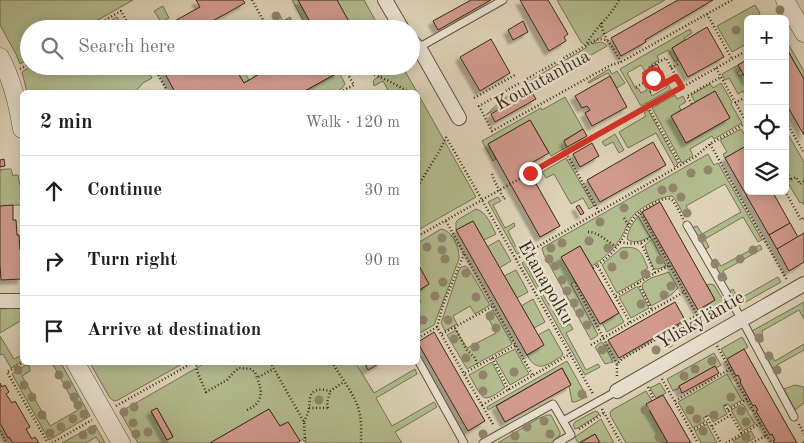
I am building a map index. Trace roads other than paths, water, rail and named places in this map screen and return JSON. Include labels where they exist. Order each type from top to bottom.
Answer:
[{"type":"street","points":[[385,0],[397,20]]},
{"type":"street","points":[[785,0],[804,33]]},
{"type":"street","points":[[420,50],[459,118]]},
{"type":"street","points":[[0,57],[8,71],[20,120]]},
{"type":"street","name":"Yliskyläntie","points":[[617,390],[656,368],[708,332],[742,320],[798,287]]},
{"type":"street","points":[[0,302],[20,301]]},
{"type":"street","points":[[77,365],[121,443]]},
{"type":"lane","points":[[420,42],[503,0]]},
{"type":"lane","points":[[687,225],[742,320],[794,417]]},
{"type":"lane","points":[[420,364],[464,443]]},
{"type":"lane","points":[[563,421],[617,390]]},
{"type":"lane","points":[[484,443],[553,404],[571,435],[556,443]]}]
